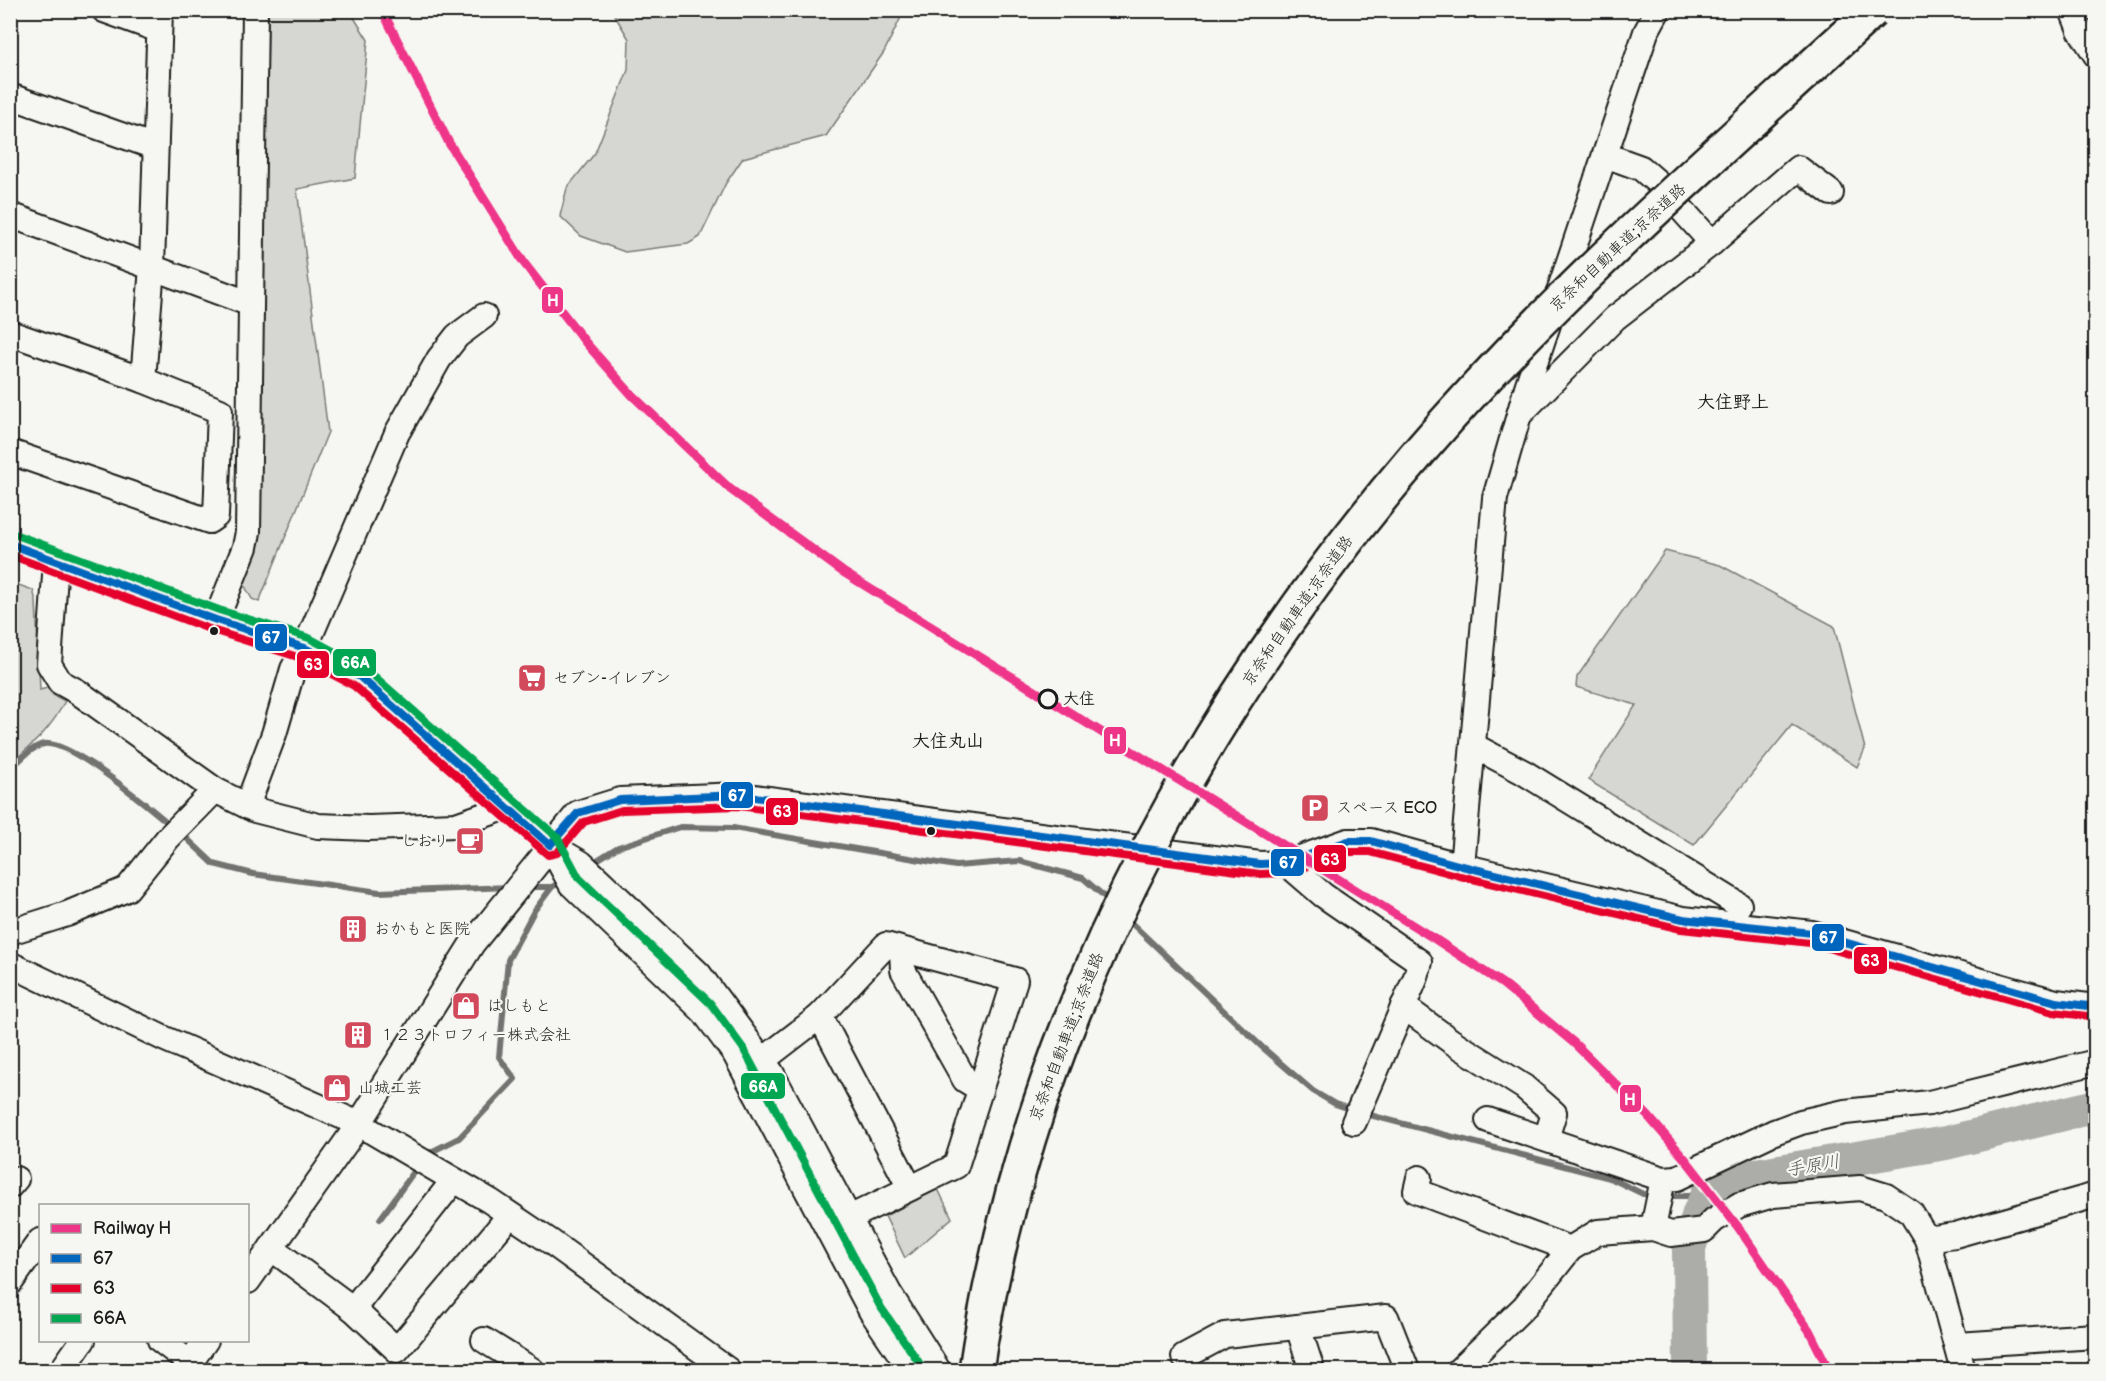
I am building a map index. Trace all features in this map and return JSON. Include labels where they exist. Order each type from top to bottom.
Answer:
[{"type":"highway","name":"京奈和自動車道;京奈道路","points":[[976,1371],[990,1293],[1012,1199],[1048,1081],[1071,1019],[1096,957],[1152,843],[1239,694],[1333,559],[1389,487],[1478,386],[1585,277],[1872,11]]},
{"type":"street","points":[[104,10],[160,20],[152,267],[143,380]]},
{"type":"street","points":[[216,620],[245,547],[248,532],[255,10]]},
{"type":"street","points":[[1462,866],[1495,498],[1518,417],[1646,32],[1658,10]]},
{"type":"street","points":[[2072,10],[2080,30],[2096,55]]},
{"type":"street","points":[[10,96],[155,147]]},
{"type":"street","points":[[1605,155],[1641,168],[1657,182],[1712,243]]},
{"type":"street","points":[[1518,417],[1616,318],[1712,243],[1798,168],[1831,193]]},
{"type":"street","points":[[10,215],[250,304]]},
{"type":"street","points":[[247,806],[274,734],[293,669],[397,433],[439,359],[457,336],[484,316]]},
{"type":"street","points":[[10,333],[143,380],[220,411],[216,516],[209,521],[10,452]]},
{"type":"street","points":[[10,544],[216,620],[304,648],[360,677],[560,854],[581,863],[603,899],[704,1012],[735,1054],[870,1311],[911,1371]]},
{"type":"street","points":[[56,560],[50,664],[60,682],[78,692],[215,790],[255,810],[318,826],[369,828],[456,825],[507,807]]},
{"type":"street","points":[[1474,746],[1523,772],[1739,904]]},
{"type":"street","points":[[10,932],[67,914],[127,889],[168,838],[215,790]]},
{"type":"street","points":[[249,1280],[359,1124],[472,944],[525,877],[560,854],[578,813],[620,800],[739,795],[1260,864],[1286,863],[1348,842],[1371,841],[1462,866],[1683,919],[1812,933],[2056,1002],[2096,1007]]},
{"type":"street","points":[[1286,863],[1323,895],[1420,962],[1416,977],[1354,1122]]},
{"type":"street","points":[[603,899],[699,974],[763,1060],[889,1293],[938,1371]]},
{"type":"street","points":[[763,1060],[820,1016],[886,945],[1014,980],[956,1166],[849,1218]]},
{"type":"street","points":[[902,950],[903,970],[964,1080],[980,1089]]},
{"type":"street","points":[[10,964],[163,1038],[359,1124],[510,1215],[728,1371]]},
{"type":"street","points":[[1403,1006],[1450,1041],[1524,1087],[1554,1113],[1546,1139]]},
{"type":"street","points":[[820,1016],[910,1188]]},
{"type":"street","points":[[1459,1371],[1525,1306],[1570,1249],[1598,1233],[1661,1206],[1677,1178],[1774,1132],[1801,1122],[1845,1112],[1929,1103],[2096,1062]]},
{"type":"street","points":[[1488,1120],[1546,1139],[1704,1230],[1714,1220],[1739,1204],[1773,1195],[1860,1188],[1886,1197],[1911,1213],[1927,1239],[1963,1371]]},
{"type":"street","points":[[1419,1178],[1416,1191],[1570,1249]]},
{"type":"street","points":[[353,1309],[454,1180]]},
{"type":"street","points":[[1927,1239],[1955,1235],[2096,1195]]},
{"type":"street","points":[[271,1248],[353,1309],[398,1350],[510,1215]]},
{"type":"street","points":[[10,1283],[39,1242]]},
{"type":"street","points":[[1184,1357],[1225,1335],[1386,1317],[1407,1371]]},
{"type":"street","points":[[1298,1327],[1312,1371]]},
{"type":"street","points":[[1957,1345],[2096,1336]]},
{"type":"street","points":[[484,1340],[532,1371]]},
{"type":"street","points":[[62,1371],[82,1342]]},
{"type":"street","points":[[161,1342],[188,1367],[205,1342]]},
{"type":"shaded area","points":[[268,11],[350,11],[368,40],[355,178],[297,189],[328,432],[259,602],[252,599],[243,583],[260,541]]},
{"type":"shaded area","points":[[612,11],[904,11],[884,52],[826,136],[743,158],[726,183],[700,237],[688,244],[625,252],[581,236],[560,216],[567,188],[595,153],[628,70],[629,39]]},
{"type":"shaded area","points":[[1665,551],[1720,565],[1834,626],[1865,749],[1857,767],[1792,725],[1694,845],[1588,780],[1636,705],[1576,687],[1577,677]]},
{"type":"shaded area","points":[[10,582],[33,590],[36,601],[40,690],[47,688],[53,695],[65,701],[48,728],[11,763]]},
{"type":"shaded area","points":[[938,1189],[952,1218],[905,1258],[885,1216]]},
{"type":"waterway","points":[[10,769],[39,746],[44,744],[56,746],[91,763],[173,827]]},
{"type":"waterway","points":[[589,865],[618,847],[680,827],[733,828],[956,866],[1019,861],[1083,878],[1113,904]]},
{"type":"waterway","points":[[181,833],[214,864],[253,874],[379,892],[510,887]]},
{"type":"waterway","points":[[526,887],[552,887],[562,881]]},
{"type":"waterway","points":[[425,1155],[459,1138],[515,1079],[499,1057],[508,960],[534,911],[552,887]]},
{"type":"waterway","points":[[1126,918],[1262,1047],[1313,1091],[1335,1104],[1353,1110]]},
{"type":"waterway","name":"手原川","points":[[1690,1370],[1689,1249],[1699,1213],[1707,1196],[1756,1175],[1946,1143],[2096,1106]]},
{"type":"waterway","points":[[1362,1113],[1610,1178],[1643,1194],[1655,1195]]},
{"type":"waterway","points":[[380,1219],[418,1166]]},
{"type":"waterway","points":[[1665,1196],[1707,1196]]},
{"type":"rail line","name":"H","points":[[382,10],[449,143],[524,263],[586,343],[632,395],[730,489],[843,572],[1435,939],[1503,984],[1574,1043],[1648,1116],[1686,1160],[1738,1227],[1809,1330],[1829,1370]]},
{"type":"transit line","name":"66A","points":[[14,534],[219,610],[309,638],[365,668],[557,837],[579,878],[711,1004],[743,1048],[880,1306],[920,1364]]},
{"type":"transit line","name":"67","points":[[10,544],[216,620],[305,648],[360,677],[550,845],[578,813],[620,800],[739,795],[1260,864],[1286,863],[1348,841],[1371,841],[1462,866],[1683,919],[1812,933],[2056,1002],[2096,1007]]},
{"type":"transit line","name":"63","points":[[10,555],[212,630],[301,658],[354,686],[548,855],[557,853],[584,822],[622,810],[739,806],[1260,874],[1288,873],[1350,852],[1370,852],[1681,929],[1810,943],[2053,1012],[2095,1017]]},
{"type":"place","name":"セブン-イレブン","points":[[532,678]]},
{"type":"place","name":"大住","points":[[1048,699]]},
{"type":"place","name":"スペース ECO","points":[[1315,808]]},
{"type":"place","name":"しおり","points":[[470,841]]},
{"type":"place","name":"おかもと医院","points":[[353,929]]},
{"type":"place","name":"はしもと","points":[[466,1006]]},
{"type":"place","name":"１２３トロフィー株式会社","points":[[358,1035]]},
{"type":"place","name":"山城工芸","points":[[337,1088]]},
{"type":"district","name":"大住野上","points":[[1733,402]]},
{"type":"district","name":"大住丸山","points":[[948,741]]}]
